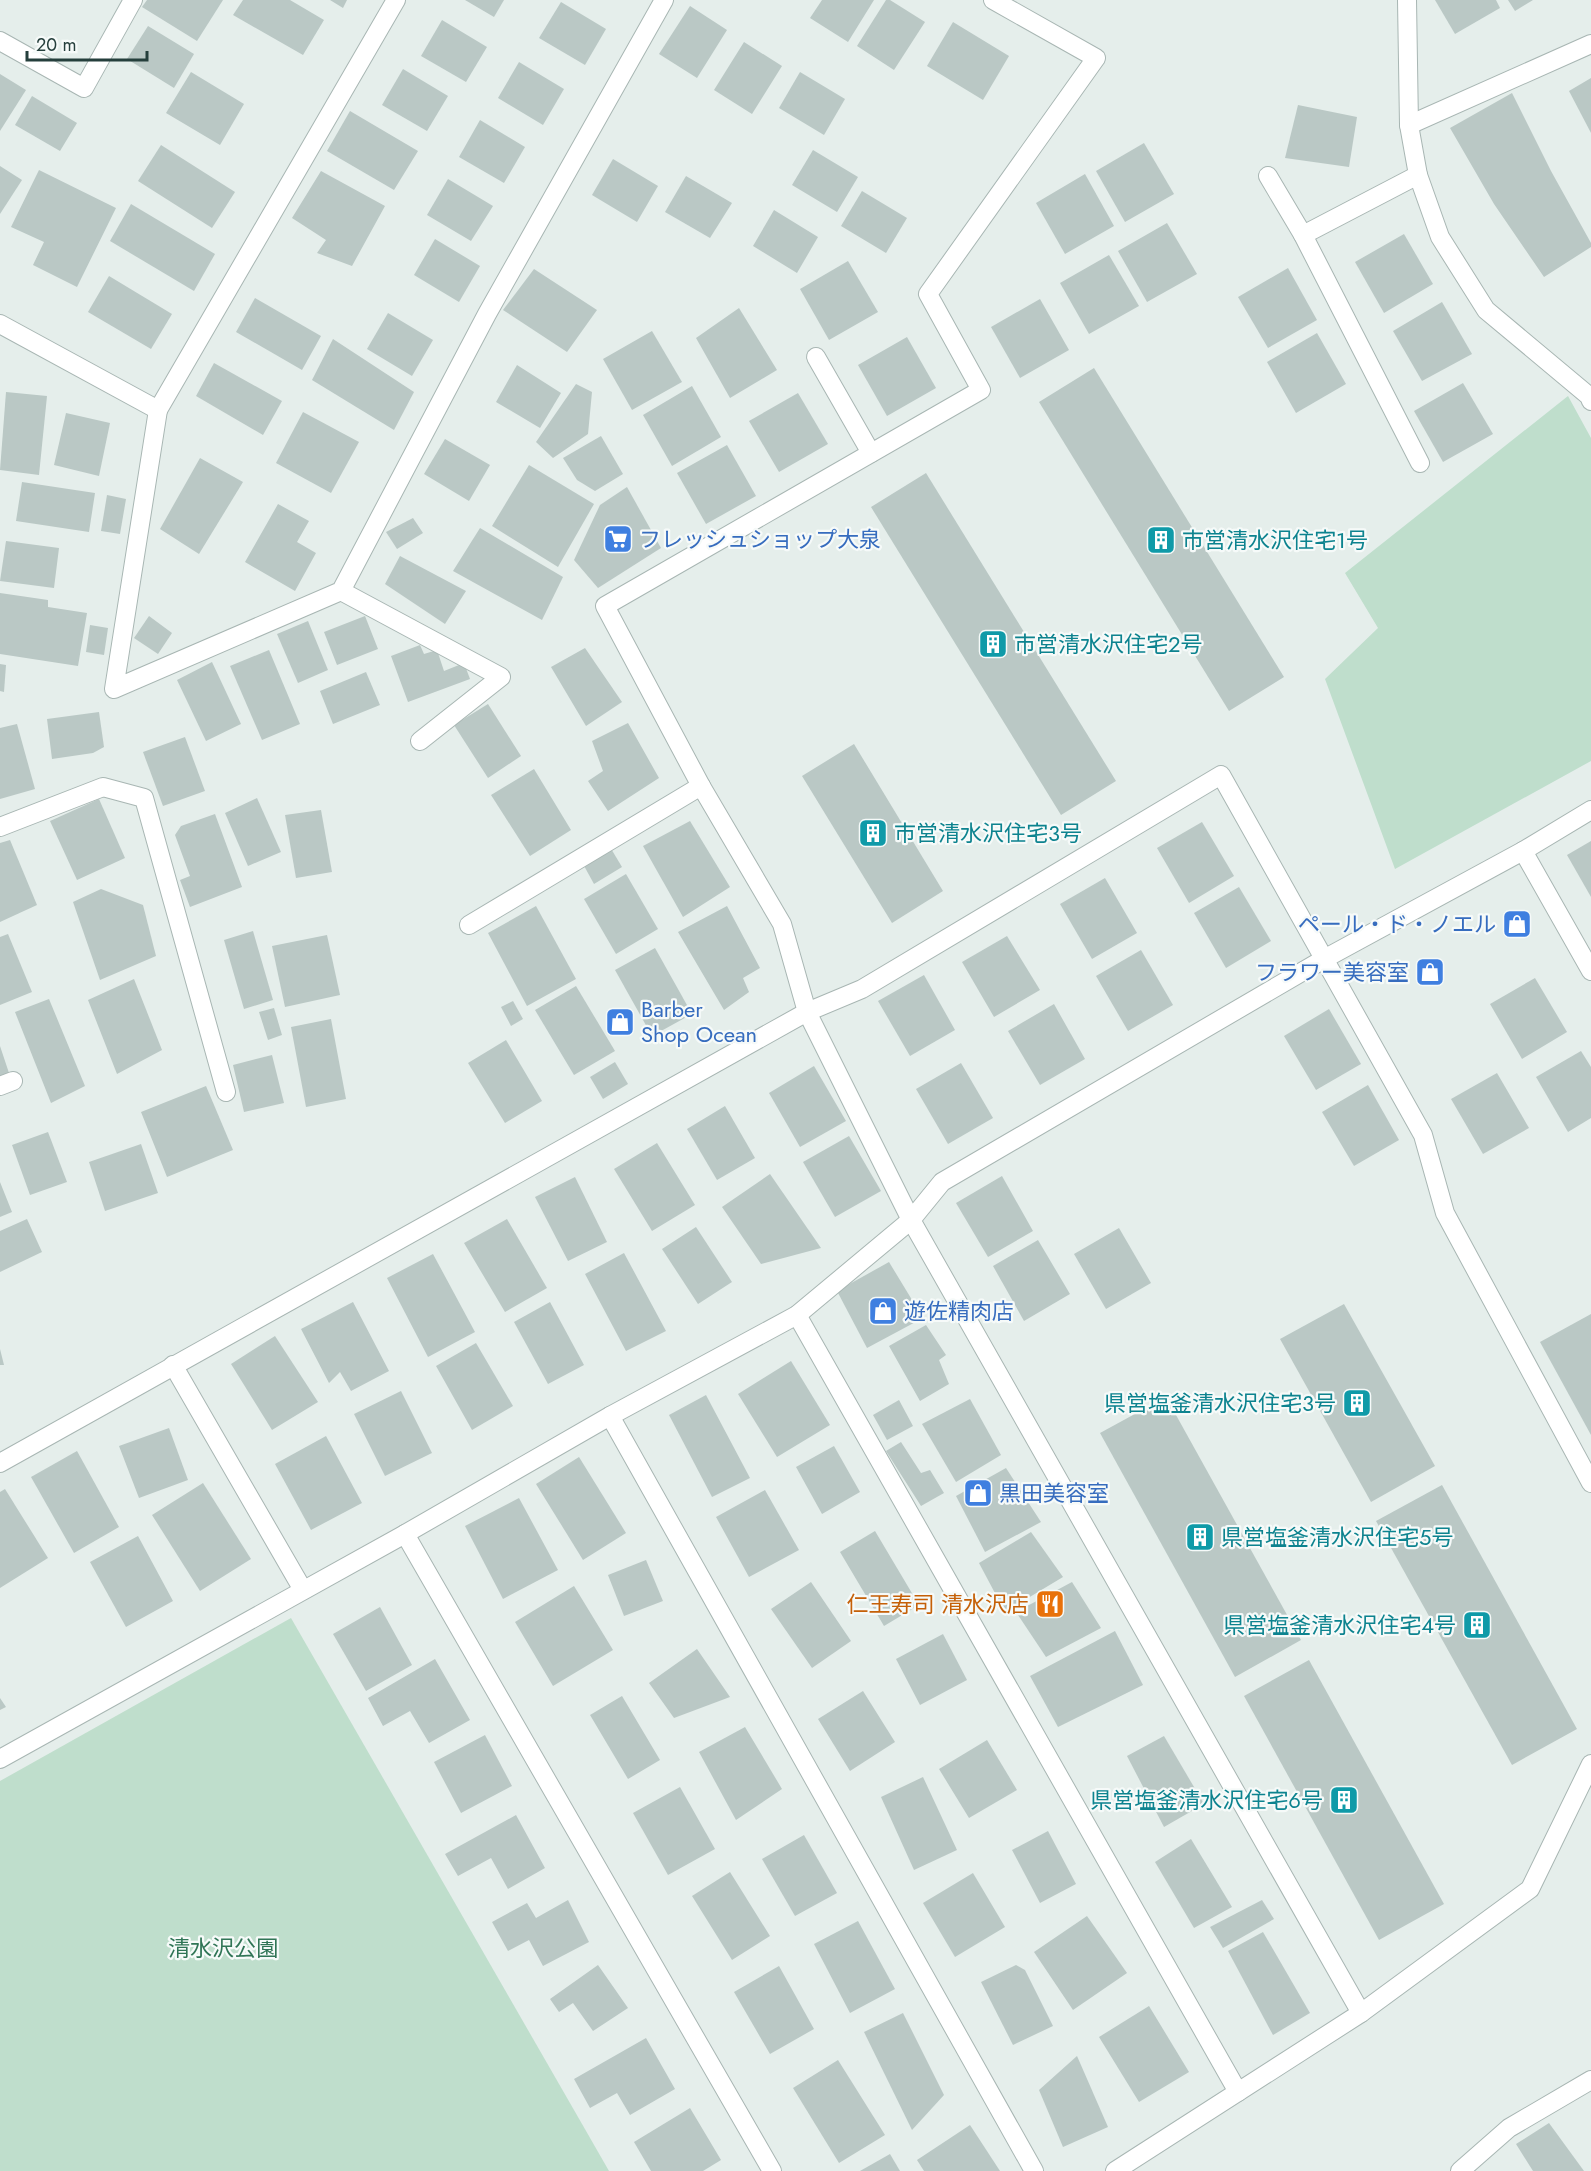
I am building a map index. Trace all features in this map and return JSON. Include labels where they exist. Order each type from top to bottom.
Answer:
[{"type":"street","points":[[0,41],[84,88],[133,0]]},
{"type":"street","points":[[396,0],[158,410],[114,689],[341,591],[487,314],[664,0]]},
{"type":"street","points":[[993,0],[1096,58],[928,294],[981,390],[605,606],[701,786],[782,924],[807,1012],[911,1220],[1361,2013]]},
{"type":"street","points":[[1407,0],[1409,125],[1418,175],[1440,237],[1486,310],[1589,396],[1591,401]]},
{"type":"street","points":[[1409,125],[1591,44]]},
{"type":"street","points":[[1303,235],[1418,175]]},
{"type":"street","points":[[1268,176],[1303,235],[1420,463]]},
{"type":"street","points":[[0,324],[158,410]]},
{"type":"street","points":[[816,357],[872,453]]},
{"type":"street","points":[[341,591],[501,676],[420,741]]},
{"type":"street","points":[[0,1463],[807,1012],[862,989],[1221,775],[1423,1135],[1445,1213],[1591,1483]]},
{"type":"street","points":[[469,925],[701,786]]},
{"type":"street","points":[[0,827],[103,787],[144,798],[226,1092]]},
{"type":"street","points":[[0,1759],[405,1534],[610,1416],[797,1315],[911,1220],[942,1182],[1324,959],[1523,851],[1591,810]]},
{"type":"street","points":[[1523,851],[1591,971]]},
{"type":"street","points":[[797,1315],[1238,2092]]},
{"type":"street","points":[[173,1365],[303,1590]]},
{"type":"street","points":[[610,1416],[1034,2171]]},
{"type":"street","points":[[405,1534],[772,2171]]},
{"type":"street","points":[[1115,2171],[1361,2013],[1530,1889],[1591,1764]]},
{"type":"street","points":[[1461,2171],[1509,2128],[1591,2080]]},
{"type":"green space","points":[[1568,396],[1591,438],[1591,761],[1395,869],[1325,679],[1378,628],[1345,573]]},
{"type":"green space","name":"清水沢公園","points":[[291,1618],[609,2171],[0,2171],[0,1781]]},
{"type":"building","points":[[147,0],[223,0],[197,41],[142,7]]},
{"type":"building","points":[[243,0],[290,0],[324,20],[303,55],[233,15]]},
{"type":"building","points":[[330,0],[347,0],[343,8]]},
{"type":"building","points":[[465,0],[504,0],[494,17]]},
{"type":"building","points":[[822,0],[874,0],[848,42],[810,18]]},
{"type":"building","points":[[886,0],[890,0],[925,22],[894,70],[857,46]]},
{"type":"building","points":[[1435,0],[1496,0],[1500,8],[1455,34]]},
{"type":"building","points":[[1508,0],[1533,0],[1515,11]]},
{"type":"building","points":[[561,2],[606,29],[585,65],[539,38]]},
{"type":"building","points":[[690,6],[727,30],[697,78],[659,54]]},
{"type":"building","points":[[442,20],[487,47],[466,82],[421,56]]},
{"type":"building","points":[[953,22],[1009,56],[983,100],[927,66]]},
{"type":"building","points":[[148,26],[194,54],[174,88],[127,59]]},
{"type":"building","points":[[744,42],[782,66],[752,114],[714,90]]},
{"type":"building","points":[[519,62],[564,89],[543,125],[498,98]]},
{"type":"building","points":[[403,69],[448,96],[427,131],[382,105]]},
{"type":"building","points":[[191,72],[244,104],[220,145],[166,113]]},
{"type":"building","points":[[800,72],[845,99],[824,135],[779,108]]},
{"type":"building","points":[[0,74],[26,90],[0,131]]},
{"type":"building","points":[[1591,78],[1591,133],[1569,91]]},
{"type":"building","points":[[1512,93],[1551,171],[1591,243],[1591,247],[1544,277],[1494,204],[1450,128]]},
{"type":"building","points":[[32,96],[77,123],[60,151],[15,125]]},
{"type":"building","points":[[1298,105],[1357,117],[1349,167],[1285,158]]},
{"type":"building","points":[[350,111],[418,151],[394,190],[327,151]]},
{"type":"building","points":[[480,120],[525,147],[504,183],[459,157]]},
{"type":"building","points":[[1144,143],[1174,194],[1125,222],[1096,171]]},
{"type":"building","points":[[161,145],[235,192],[212,228],[138,181]]},
{"type":"building","points":[[813,150],[858,177],[837,212],[792,185]]},
{"type":"building","points":[[613,159],[658,186],[637,222],[592,195]]},
{"type":"building","points":[[0,166],[22,180],[0,214]]},
{"type":"building","points":[[39,170],[116,208],[77,287],[33,265],[44,242],[11,227]]},
{"type":"building","points":[[321,171],[385,206],[352,266],[317,253],[326,240],[292,218]]},
{"type":"building","points":[[1085,174],[1114,226],[1065,254],[1036,203]]},
{"type":"building","points":[[686,176],[732,203],[710,238],[665,212]]},
{"type":"building","points":[[448,179],[493,206],[471,241],[427,215]]},
{"type":"building","points":[[862,191],[907,218],[886,253],[841,226]]},
{"type":"building","points":[[131,204],[215,254],[194,291],[110,241]]},
{"type":"building","points":[[774,210],[818,237],[797,273],[753,246]]},
{"type":"building","points":[[1167,223],[1197,274],[1147,302],[1118,251]]},
{"type":"building","points":[[1404,234],[1433,284],[1384,313],[1355,262]]},
{"type":"building","points":[[435,239],[480,266],[459,302],[414,275]]},
{"type":"building","points":[[1109,255],[1139,306],[1089,334],[1060,283]]},
{"type":"building","points":[[848,261],[878,312],[829,340],[800,289]]},
{"type":"building","points":[[1288,268],[1317,320],[1268,348],[1238,297]]},
{"type":"building","points":[[534,269],[597,310],[567,352],[503,310]]},
{"type":"building","points":[[109,276],[172,314],[151,349],[88,312]]},
{"type":"building","points":[[255,298],[321,336],[302,370],[236,332]]},
{"type":"building","points":[[1040,299],[1069,350],[1020,378],[991,327]]},
{"type":"building","points":[[1442,302],[1472,354],[1422,381],[1393,331]]},
{"type":"building","points":[[739,308],[777,370],[730,398],[696,338]]},
{"type":"building","points":[[388,313],[433,340],[412,376],[367,349]]},
{"type":"building","points":[[652,331],[682,382],[632,410],[603,359]]},
{"type":"building","points":[[1317,333],[1346,384],[1296,413],[1267,362]]},
{"type":"building","points":[[907,337],[936,388],[887,416],[858,365]]},
{"type":"building","points":[[333,339],[414,392],[394,430],[312,380]]},
{"type":"building","points":[[214,363],[282,401],[263,435],[196,396]]},
{"type":"building","points":[[517,365],[561,393],[540,428],[496,402]]},
{"type":"building","name":"市営清水沢住宅1号","points":[[1094,368],[1284,677],[1229,711],[1039,402]]},
{"type":"building","points":[[1463,383],[1493,434],[1443,462],[1414,411]]},
{"type":"building","points":[[576,384],[592,392],[588,434],[553,458],[536,442]]},
{"type":"building","points":[[692,386],[721,437],[672,466],[643,415]]},
{"type":"building","points":[[6,392],[47,396],[39,475],[0,470]]},
{"type":"building","points":[[798,393],[828,444],[779,472],[749,421]]},
{"type":"building","points":[[303,412],[359,442],[331,493],[276,463]]},
{"type":"building","points":[[66,413],[110,423],[99,476],[54,465]]},
{"type":"building","points":[[601,436],[623,474],[595,491],[577,480],[563,458]]},
{"type":"building","points":[[445,439],[490,465],[469,501],[424,474]]},
{"type":"building","points":[[727,445],[756,496],[706,524],[677,473]]},
{"type":"building","points":[[200,458],[243,482],[199,554],[160,529]]},
{"type":"building","points":[[529,465],[594,504],[558,567],[492,526]]},
{"type":"building","name":"市営清水沢住宅2号","points":[[926,473],[1116,781],[1061,815],[871,507]]},
{"type":"building","points":[[22,482],[95,493],[89,532],[16,521]]},
{"type":"building","points":[[627,487],[661,548],[598,588],[574,560],[600,505]]},
{"type":"building","points":[[107,495],[126,499],[120,534],[101,531]]},
{"type":"building","points":[[278,504],[309,521],[297,542],[316,553],[295,591],[245,562]]},
{"type":"building","points":[[413,518],[423,533],[397,549],[386,532]]},
{"type":"building","points":[[480,528],[563,577],[542,620],[453,571]]},
{"type":"building","points":[[6,541],[59,548],[54,588],[0,581]]},
{"type":"building","points":[[400,556],[466,591],[445,624],[385,584]]},
{"type":"building","points":[[0,593],[48,600],[48,607],[87,613],[78,666],[0,654]]},
{"type":"building","points":[[149,616],[172,633],[158,654],[134,638]]},
{"type":"building","points":[[365,616],[378,649],[337,665],[324,632]]},
{"type":"building","points":[[308,621],[328,670],[298,683],[277,634]]},
{"type":"building","points":[[90,625],[108,628],[104,655],[86,652]]},
{"type":"building","points":[[420,645],[424,654],[437,650],[444,671],[464,663],[470,679],[408,702],[391,656]]},
{"type":"building","points":[[585,648],[622,702],[586,726],[551,667]]},
{"type":"building","points":[[269,650],[300,724],[262,740],[230,666]]},
{"type":"building","points":[[212,662],[241,724],[206,741],[177,680]]},
{"type":"building","points":[[0,664],[6,665],[4,692],[0,691]]},
{"type":"building","points":[[366,672],[380,705],[333,724],[320,691]]},
{"type":"building","points":[[488,704],[521,756],[488,778],[454,725]]},
{"type":"building","points":[[99,712],[104,747],[93,753],[52,759],[47,719]]},
{"type":"building","points":[[628,723],[659,778],[608,811],[588,781],[603,771],[592,741]]},
{"type":"building","points":[[17,724],[35,789],[0,799],[0,728]]},
{"type":"building","points":[[185,737],[205,791],[163,806],[143,752]]},
{"type":"building","name":"市営清水沢住宅3号","points":[[854,744],[943,891],[892,923],[802,776]]},
{"type":"building","points":[[534,769],[571,830],[530,856],[491,795]]},
{"type":"building","points":[[257,798],[281,852],[248,866],[225,813]]},
{"type":"building","points":[[99,799],[125,858],[77,880],[50,821]]},
{"type":"building","points":[[321,810],[332,872],[296,878],[285,815]]},
{"type":"building","points":[[215,814],[242,887],[190,907],[180,880],[190,876],[175,835],[181,826]]},
{"type":"building","points":[[690,821],[730,887],[683,917],[643,846]]},
{"type":"building","points":[[1202,822],[1234,876],[1189,903],[1157,848]]},
{"type":"building","points":[[10,840],[37,905],[0,922],[0,843]]},
{"type":"building","points":[[1591,841],[1591,897],[1567,855]]},
{"type":"building","points":[[610,847],[622,867],[594,884],[583,864]]},
{"type":"building","points":[[626,874],[658,929],[616,954],[584,899]]},
{"type":"building","points":[[1105,878],[1137,933],[1092,959],[1060,904]]},
{"type":"building","points":[[1239,887],[1271,941],[1226,968],[1194,913]]},
{"type":"building","points":[[101,889],[143,905],[156,956],[100,980],[73,902]]},
{"type":"building","points":[[536,906],[576,979],[527,1006],[488,933]]},
{"type":"building","points":[[727,906],[760,968],[743,978],[749,992],[724,1010],[678,932]]},
{"type":"building","points":[[253,931],[273,1000],[244,1009],[224,940]]},
{"type":"building","points":[[8,934],[32,992],[0,1005],[0,937]]},
{"type":"building","points":[[327,935],[340,995],[285,1007],[272,946]]},
{"type":"building","points":[[1007,936],[1040,990],[994,1017],[962,962]]},
{"type":"building","points":[[655,948],[692,1014],[652,1036],[615,970]]},
{"type":"building","points":[[1141,950],[1173,1005],[1128,1031],[1096,976]]},
{"type":"building","points":[[924,975],[955,1030],[910,1056],[878,1001]]},
{"type":"building","points":[[1535,978],[1567,1032],[1522,1059],[1490,1004]]},
{"type":"building","points":[[134,979],[162,1050],[117,1074],[88,1000]]},
{"type":"building","points":[[576,986],[615,1051],[574,1075],[535,1010]]},
{"type":"building","points":[[49,999],[85,1086],[51,1103],[15,1012]]},
{"type":"building","points":[[513,1001],[523,1019],[511,1026],[501,1007]]},
{"type":"building","points":[[1054,1004],[1085,1059],[1040,1085],[1008,1031]]},
{"type":"building","points":[[274,1008],[282,1035],[268,1040],[259,1012]]},
{"type":"building","points":[[1329,1009],[1361,1064],[1316,1090],[1284,1036]]},
{"type":"building","points":[[331,1019],[346,1099],[306,1107],[291,1027]]},
{"type":"building","points":[[506,1040],[542,1101],[505,1123],[468,1063]]},
{"type":"building","points":[[0,1046],[9,1073],[0,1076]]},
{"type":"building","points":[[1581,1051],[1591,1067],[1591,1118],[1568,1132],[1536,1077]]},
{"type":"building","points":[[272,1055],[284,1103],[244,1112],[233,1065]]},
{"type":"building","points":[[615,1062],[628,1084],[603,1099],[590,1077]]},
{"type":"building","points":[[961,1063],[993,1118],[948,1144],[916,1089]]},
{"type":"building","points":[[814,1066],[846,1121],[800,1147],[769,1093]]},
{"type":"building","points":[[1497,1073],[1529,1128],[1483,1154],[1451,1099]]},
{"type":"building","points":[[1368,1085],[1399,1140],[1354,1166],[1322,1112]]},
{"type":"building","points":[[206,1086],[233,1150],[167,1177],[141,1112]]},
{"type":"building","points":[[725,1106],[755,1158],[717,1180],[687,1129]]},
{"type":"building","points":[[48,1132],[67,1182],[30,1195],[12,1145]]},
{"type":"building","points":[[849,1136],[881,1191],[835,1217],[803,1162]]},
{"type":"building","points":[[657,1143],[695,1205],[652,1231],[614,1169]]},
{"type":"building","points":[[141,1144],[158,1193],[105,1211],[89,1162]]},
{"type":"building","points":[[770,1174],[821,1248],[761,1264],[722,1207]]},
{"type":"building","points":[[1002,1176],[1033,1231],[988,1257],[956,1203]]},
{"type":"building","points":[[575,1177],[607,1242],[568,1261],[535,1197]]},
{"type":"building","points":[[0,1182],[12,1212],[0,1217]]},
{"type":"building","points":[[27,1219],[42,1252],[0,1272],[0,1231]]},
{"type":"building","points":[[507,1219],[547,1288],[505,1312],[464,1243]]},
{"type":"building","points":[[696,1227],[732,1282],[698,1304],[662,1249]]},
{"type":"building","points":[[1119,1228],[1151,1283],[1106,1309],[1074,1254]]},
{"type":"building","points":[[1038,1240],[1070,1294],[1024,1321],[993,1266]]},
{"type":"building","points":[[624,1253],[666,1331],[626,1351],[585,1274]]},
{"type":"building","points":[[433,1254],[475,1332],[428,1357],[387,1278]]},
{"type":"building","points":[[889,1262],[923,1318],[867,1348],[837,1291]]},
{"type":"building","points":[[353,1302],[389,1371],[351,1391],[340,1372],[329,1383],[301,1329]]},
{"type":"building","points":[[550,1302],[584,1365],[548,1384],[514,1322]]},
{"type":"building","name":"県営塩釜清水沢住宅3号","points":[[1344,1304],[1435,1466],[1371,1502],[1280,1339]]},
{"type":"building","points":[[1591,1314],[1591,1435],[1540,1342]]},
{"type":"building","points":[[926,1325],[946,1355],[939,1360],[949,1384],[920,1401],[889,1346]]},
{"type":"building","points":[[275,1336],[318,1402],[272,1430],[231,1364]]},
{"type":"building","points":[[476,1343],[513,1406],[472,1430],[436,1366]]},
{"type":"building","points":[[0,1349],[4,1365],[0,1365]]},
{"type":"building","points":[[791,1361],[830,1425],[777,1457],[738,1394]]},
{"type":"building","points":[[401,1391],[432,1453],[385,1476],[354,1414]]},
{"type":"building","points":[[706,1395],[750,1478],[712,1497],[669,1415]]},
{"type":"building","name":"県営塩釜清水沢住宅5号","points":[[1166,1397],[1301,1640],[1235,1677],[1100,1433]]},
{"type":"building","points":[[970,1399],[1001,1455],[956,1482],[922,1424]]},
{"type":"building","points":[[899,1400],[913,1426],[887,1440],[873,1415]]},
{"type":"building","points":[[169,1428],[188,1480],[139,1498],[119,1446]]},
{"type":"building","points":[[326,1436],[362,1503],[311,1530],[275,1464]]},
{"type":"building","points":[[901,1442],[921,1473],[930,1470],[944,1493],[921,1506],[886,1451]]},
{"type":"building","points":[[834,1446],[860,1492],[822,1514],[796,1467]]},
{"type":"building","points":[[77,1451],[119,1527],[74,1553],[31,1477]]},
{"type":"building","points":[[579,1457],[626,1533],[583,1560],[536,1484]]},
{"type":"building","points":[[1006,1468],[1041,1522],[985,1552],[956,1496]]},
{"type":"building","points":[[203,1483],[251,1559],[200,1591],[152,1515]]},
{"type":"building","name":"県営塩釜清水沢住宅4号","points":[[1442,1485],[1577,1729],[1512,1765],[1376,1521]]},
{"type":"building","points":[[5,1489],[48,1558],[0,1588],[0,1492]]},
{"type":"building","points":[[765,1490],[799,1550],[749,1577],[716,1517]]},
{"type":"building","points":[[519,1498],[558,1570],[503,1599],[465,1526]]},
{"type":"building","points":[[875,1531],[919,1605],[884,1626],[840,1552]]},
{"type":"building","points":[[1031,1532],[1063,1577],[1005,1612],[979,1563]]},
{"type":"building","points":[[138,1536],[173,1601],[126,1627],[90,1562]]},
{"type":"building","points":[[646,1560],[663,1601],[624,1616],[608,1575]]},
{"type":"building","points":[[811,1582],[851,1641],[812,1668],[771,1609]]},
{"type":"building","points":[[1072,1582],[1101,1628],[1046,1657],[1016,1612]]},
{"type":"building","points":[[574,1586],[613,1650],[553,1686],[515,1622]]},
{"type":"building","points":[[380,1607],[412,1665],[366,1691],[333,1634]]},
{"type":"building","points":[[1115,1631],[1143,1685],[1058,1727],[1030,1676]]},
{"type":"building","points":[[943,1634],[967,1680],[920,1705],[896,1659]]},
{"type":"building","points":[[697,1649],[730,1697],[674,1718],[649,1683]]},
{"type":"building","points":[[435,1659],[470,1720],[429,1743],[410,1711],[383,1726],[368,1698]]},
{"type":"building","name":"県営塩釜清水沢住宅6号","points":[[1309,1660],[1444,1904],[1379,1940],[1244,1696]]},
{"type":"building","points":[[863,1691],[895,1742],[850,1771],[818,1719]]},
{"type":"building","points":[[622,1696],[660,1760],[628,1779],[590,1715]]},
{"type":"building","points":[[0,1698],[6,1707],[0,1710]]},
{"type":"building","points":[[745,1727],[782,1789],[736,1820],[699,1752]]},
{"type":"building","points":[[485,1735],[512,1786],[461,1813],[434,1762]]},
{"type":"building","points":[[1164,1736],[1204,1804],[1164,1827],[1127,1756]]},
{"type":"building","points":[[987,1740],[1017,1790],[969,1818],[939,1769]]},
{"type":"building","points":[[923,1777],[957,1850],[914,1870],[881,1797]]},
{"type":"building","points":[[680,1787],[715,1849],[668,1875],[633,1813]]},
{"type":"building","points":[[516,1815],[545,1868],[508,1889],[491,1858],[458,1876],[445,1854]]},
{"type":"building","points":[[1048,1831],[1076,1884],[1040,1903],[1012,1850]]},
{"type":"building","points":[[804,1835],[837,1893],[795,1916],[762,1859]]},
{"type":"building","points":[[1191,1839],[1232,1907],[1194,1928],[1155,1862]]},
{"type":"building","points":[[730,1872],[770,1936],[732,1960],[692,1896]]},
{"type":"building","points":[[973,1873],[1005,1927],[955,1957],[923,1903]]},
{"type":"building","points":[[568,1900],[589,1942],[543,1966],[529,1940],[508,1951],[492,1922],[527,1903],[536,1918]]},
{"type":"building","points":[[1262,1900],[1274,1919],[1223,1948],[1210,1927]]},
{"type":"building","points":[[1087,1916],[1127,1973],[1073,2010],[1034,1952]]},
{"type":"building","points":[[858,1921],[895,1989],[850,2013],[814,1944]]},
{"type":"building","points":[[1263,1932],[1310,2013],[1273,2035],[1228,1951]]},
{"type":"building","points":[[598,1965],[628,2008],[593,2031],[573,2003],[559,2012],[550,1999]]},
{"type":"building","points":[[1016,1965],[1025,1970],[1053,2026],[1013,2045],[981,1982]]},
{"type":"building","points":[[779,1966],[814,2029],[770,2054],[734,1992]]},
{"type":"building","points":[[1149,2006],[1189,2072],[1139,2102],[1099,2037]]},
{"type":"building","points":[[903,2013],[944,2095],[912,2130],[864,2032]]},
{"type":"building","points":[[646,2038],[675,2089],[630,2115],[617,2093],[590,2108],[574,2079]]},
{"type":"building","points":[[1077,2056],[1108,2127],[1063,2147],[1039,2090]]},
{"type":"building","points":[[838,2060],[885,2135],[839,2163],[793,2088]]},
{"type":"building","points":[[690,2108],[721,2160],[703,2171],[651,2171],[634,2142]]},
{"type":"building","points":[[1549,2123],[1584,2171],[1533,2171],[1516,2144]]},
{"type":"building","points":[[970,2125],[1000,2171],[924,2171],[917,2160]]},
{"type":"building","points":[[890,2154],[900,2171],[860,2171]]},
{"type":"place","name":"フレッシュショップ大泉","points":[[618,539]]},
{"type":"place","name":"市営清水沢住宅1号","points":[[1161,540]]},
{"type":"place","name":"市営清水沢住宅2号","points":[[993,644]]},
{"type":"place","name":"市営清水沢住宅3号","points":[[873,833]]},
{"type":"place","name":"ペール・ド・ノエル","points":[[1517,924]]},
{"type":"place","name":"フラワー美容室","points":[[1430,972]]},
{"type":"place","name":"Barber Shop Ocean","points":[[620,1022]]},
{"type":"place","name":"遊佐精肉店","points":[[883,1311]]},
{"type":"place","name":"県営塩釜清水沢住宅3号","points":[[1357,1403]]},
{"type":"place","name":"黒田美容室","points":[[978,1493]]},
{"type":"place","name":"県営塩釜清水沢住宅5号","points":[[1200,1537]]},
{"type":"place","name":"仁王寿司 清水沢店","points":[[1050,1604]]},
{"type":"place","name":"県営塩釜清水沢住宅4号","points":[[1477,1625]]},
{"type":"place","name":"県営塩釜清水沢住宅6号","points":[[1344,1800]]}]
